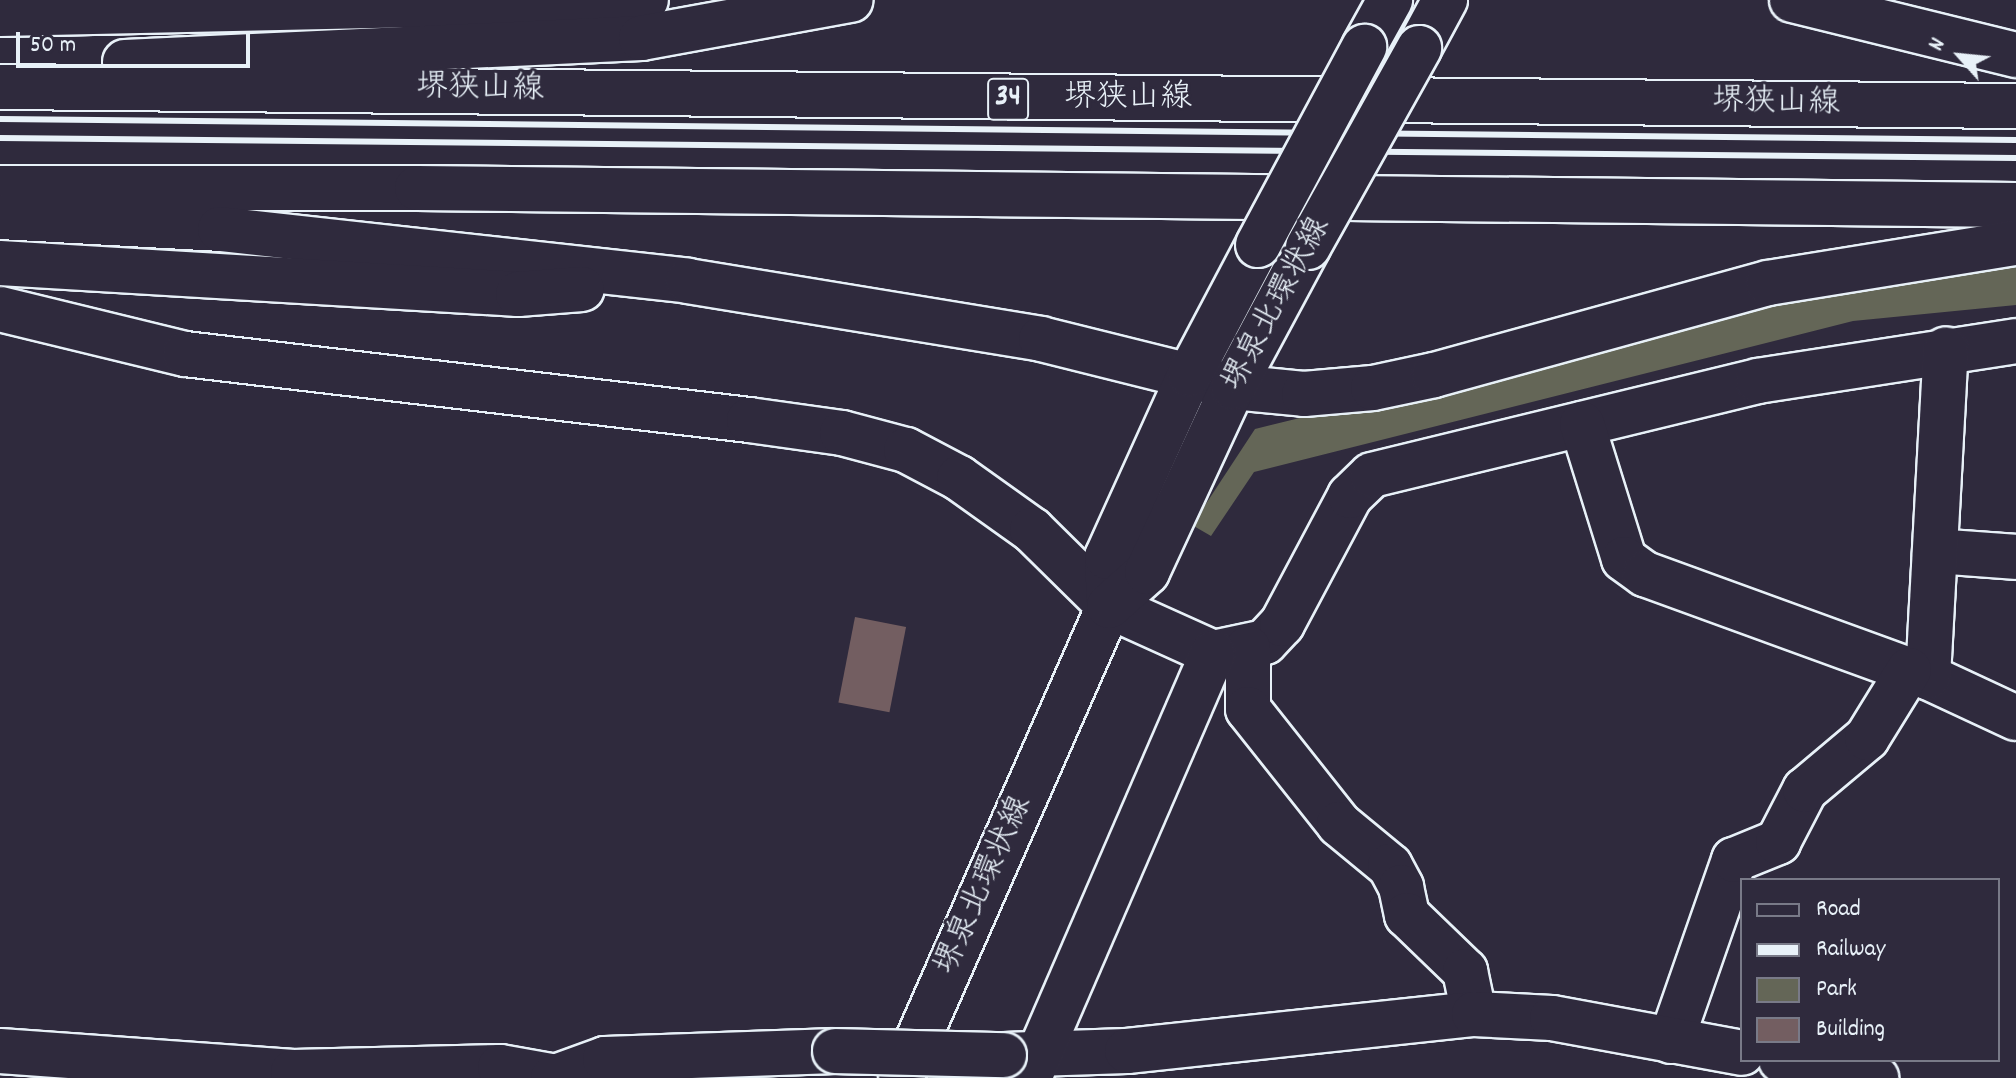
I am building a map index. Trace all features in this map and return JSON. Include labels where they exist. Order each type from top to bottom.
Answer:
[{"type":"main road","points":[[0,14],[646,0]]},
{"type":"main road","points":[[0,84],[145,59],[641,38],[851,0]]},
{"type":"main road","name":"堺泉北環状線","points":[[1109,606],[1107,557],[1190,374],[1390,0]]},
{"type":"main road","name":"堺泉北環状線","points":[[901,1078],[1109,606],[1147,572],[1233,387],[1445,0]]},
{"type":"main road","points":[[1792,0],[2016,55]]},
{"type":"main road","name":"堺狭山線","points":[[0,84],[2016,106]]},
{"type":"main road","points":[[0,188],[417,188],[2016,205]]},
{"type":"main road","points":[[0,217],[220,229],[688,281],[1041,339],[1233,387],[1304,394],[1373,388],[1768,283],[2016,243]]},
{"type":"main road","points":[[0,263],[518,294],[688,281]]},
{"type":"main road","points":[[0,309],[185,354],[842,433],[906,450],[959,478],[1032,530],[1109,606],[1230,651],[1265,642],[1282,624],[1350,496],[1372,475],[1758,381],[1946,349],[2016,341]]},
{"type":"main road","points":[[1671,1041],[1734,860],[1744,852],[1778,842],[1805,790],[1867,738],[1918,674],[1935,551],[1946,349]]},
{"type":"main road","points":[[1582,424],[1624,559],[1645,574],[1918,674],[2016,718]]},
{"type":"main road","points":[[1935,551],[2016,557]]},
{"type":"main road","points":[[1230,651],[1248,709],[1339,824],[1390,866],[1401,887],[1407,915],[1465,971],[1474,1014]]},
{"type":"main road","points":[[1024,1063],[1230,651]]},
{"type":"main road","points":[[6,1068],[293,1072],[500,1067],[554,1077],[605,1059],[835,1051],[1024,1063],[1328,1033],[1474,1014],[1552,1018],[1740,1053]]},
{"type":"main road","points":[[1792,1062],[1876,1078]]},
{"type":"green space","points":[[2016,262],[2016,305],[1853,321],[1254,472],[1211,536],[1192,525],[1255,429],[1849,284]]},
{"type":"building","points":[[855,617],[906,627],[889,712],[838,702]]},
{"type":"railway","points":[[0,119],[2016,140]]},
{"type":"railway","points":[[0,138],[2016,158]]}]
